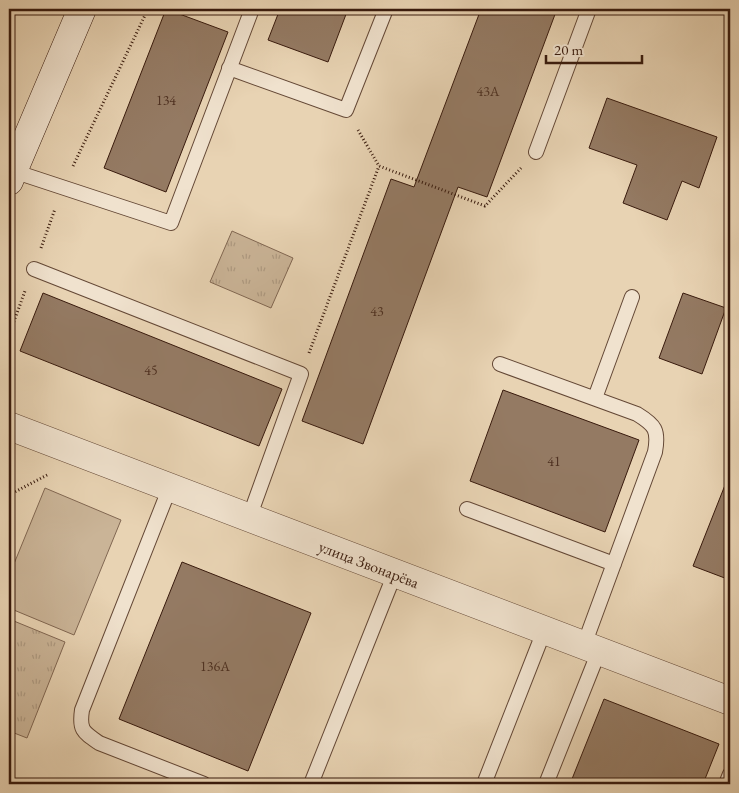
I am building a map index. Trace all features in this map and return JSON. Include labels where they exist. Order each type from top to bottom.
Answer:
[{"type":"street","points":[[11,176],[82,9]]},
{"type":"street","name":"улица Звонарёва","points":[[9,426],[730,701]]},
{"type":"lane","points":[[11,176],[171,223],[252,9]]},
{"type":"lane","points":[[230,68],[346,110],[386,9]]},
{"type":"lane","points":[[536,152],[589,9]]},
{"type":"lane","points":[[34,268],[302,374],[249,518]]},
{"type":"lane","points":[[595,398],[632,297]]},
{"type":"lane","points":[[500,364],[637,414],[651,422],[658,436],[655,452],[614,564],[591,648],[546,784]]},
{"type":"lane","points":[[170,487],[82,710],[80,724],[86,734],[99,743],[204,784]]},
{"type":"lane","points":[[467,509],[614,564]]},
{"type":"lane","points":[[311,784],[395,573]]},
{"type":"lane","points":[[484,784],[544,630]]},
{"type":"lane","points":[[726,784],[730,774]]},
{"type":"path","points":[[346,110],[379,166],[485,206],[536,152]]},
{"type":"path","points":[[302,374],[379,166]]},
{"type":"path","points":[[9,496],[54,472]]},
{"type":"green space","points":[[232,231],[293,258],[271,308],[210,282]]},
{"type":"green space","points":[[45,488],[121,520],[74,635],[9,608],[9,576]]},
{"type":"green space","points":[[9,619],[65,642],[27,738],[9,731]]},
{"type":"building","points":[[166,9],[228,32],[166,192],[104,168]]},
{"type":"building","points":[[280,9],[348,9],[328,62],[268,40]]},
{"type":"building","points":[[481,9],[557,9],[487,197],[458,187],[363,444],[302,421],[391,179],[414,187]]},
{"type":"building","points":[[607,98],[717,137],[699,188],[682,181],[667,220],[623,203],[637,165],[589,148]]},
{"type":"building","points":[[43,293],[282,389],[259,446],[20,351]]},
{"type":"building","points":[[683,293],[726,308],[702,374],[659,358]]},
{"type":"building","points":[[503,390],[639,440],[605,532],[470,481]]},
{"type":"building","points":[[730,476],[730,580],[693,566]]},
{"type":"building","points":[[182,562],[311,613],[248,771],[119,719]]},
{"type":"building","points":[[604,699],[719,744],[703,784],[570,784]]}]
